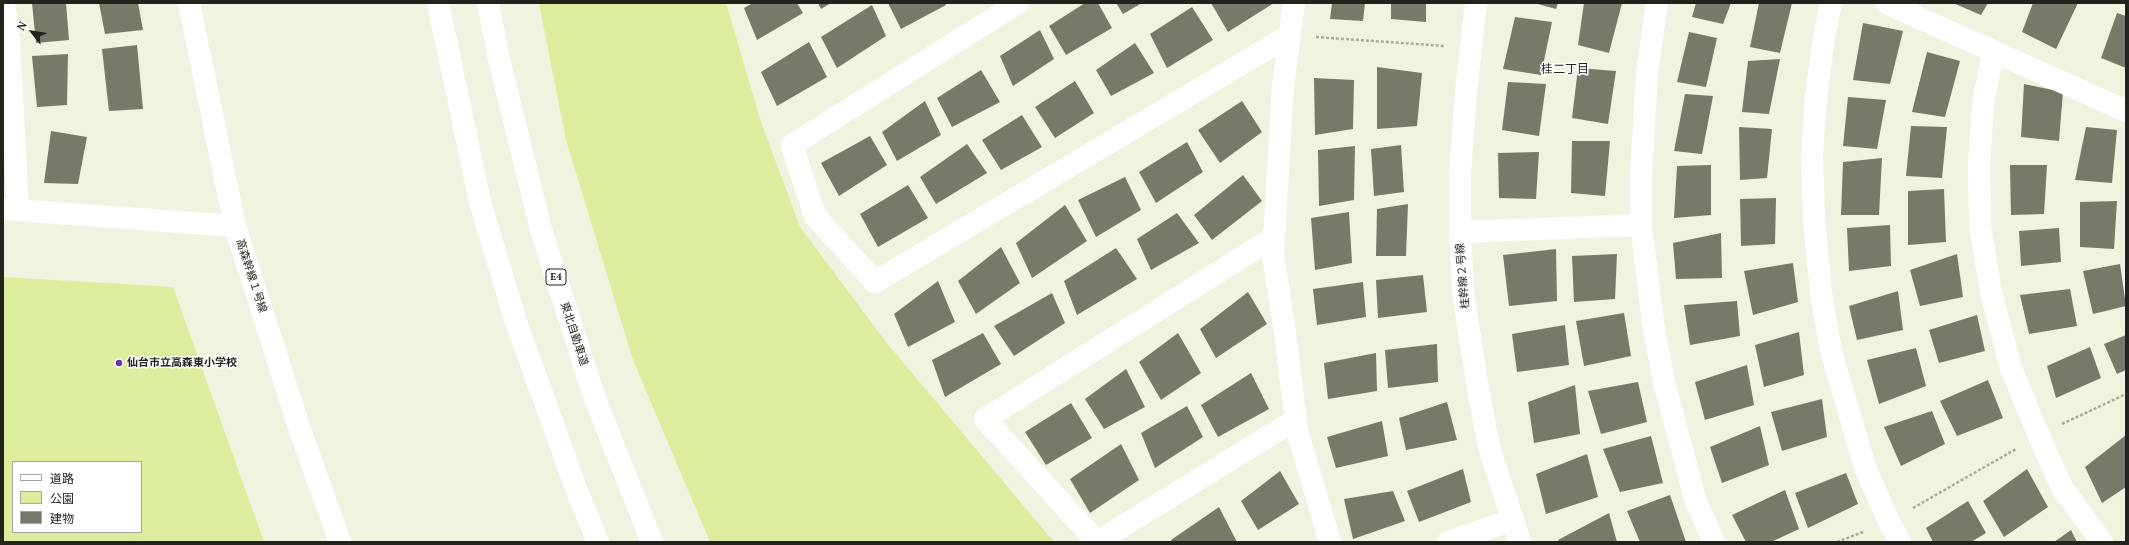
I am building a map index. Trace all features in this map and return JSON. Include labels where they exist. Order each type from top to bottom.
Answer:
[{"type":"main road","points":[[4,3],[11,210],[235,226]]},
{"type":"main road","name":"高森幹線１号線","points":[[189,3],[235,226],[300,430],[340,542]]},
{"type":"main road","points":[[438,3],[480,202],[516,322],[577,491],[598,542]]},
{"type":"main road","name":"東北自動車道","points":[[488,3],[499,59],[541,230],[594,396],[652,542]]},
{"type":"main road","points":[[1018,3],[792,145],[815,216],[875,282],[1290,35]]},
{"type":"main road","points":[[1294,3],[1283,86],[1273,254],[1285,333],[1295,420],[1317,503],[1330,542]]},
{"type":"main road","name":"桂幹線２号線","points":[[1476,3],[1470,48],[1460,172],[1460,232],[1463,292],[1489,447],[1520,542]]},
{"type":"main road","points":[[1657,3],[1647,73],[1641,175],[1641,225],[1654,330],[1665,386],[1696,502],[1714,542]]},
{"type":"main road","points":[[1831,3],[1824,37],[1817,90],[1812,154],[1814,220],[1821,293],[1831,351],[1865,468],[1889,522],[1900,542]]},
{"type":"main road","points":[[1886,3],[2126,111]]},
{"type":"main road","points":[[1993,52],[1983,105],[1979,162],[1980,225],[1991,292],[2011,368],[2039,435],[2063,489],[2102,542]]},
{"type":"main road","points":[[1460,232],[1641,225]]},
{"type":"main road","points":[[1274,237],[985,419],[1097,542],[1295,420]]},
{"type":"main road","points":[[1448,542],[1513,520]]},
{"type":"path","points":[[1290,35],[1470,48]]},
{"type":"path","points":[[1889,522],[2039,435],[2126,394]]},
{"type":"green space","points":[[539,3],[726,3],[761,122],[800,227],[886,342],[1054,542],[710,542],[633,360],[566,140]]},
{"type":"green space","name":"仙台市立高森東小学校","points":[[3,277],[173,287],[264,542],[3,542]]},
{"type":"building","points":[[32,3],[66,3],[69,40],[36,43]]},
{"type":"building","points":[[99,3],[138,3],[143,30],[105,34]]},
{"type":"building","points":[[753,3],[797,3],[803,13],[757,40],[744,8]]},
{"type":"building","points":[[818,3],[831,3],[821,9]]},
{"type":"building","points":[[888,3],[945,3],[946,5],[901,29]]},
{"type":"building","points":[[1085,3],[1098,3],[1112,28],[1066,55],[1049,26]]},
{"type":"building","points":[[1116,3],[1142,3],[1123,14]]},
{"type":"building","points":[[1211,3],[1274,3],[1228,32]]},
{"type":"building","points":[[1332,3],[1365,3],[1363,21],[1330,19]]},
{"type":"building","points":[[1391,3],[1426,3],[1426,22],[1391,19]]},
{"type":"building","points":[[1534,3],[1558,3],[1556,9]]},
{"type":"building","points":[[1584,3],[1622,3],[1609,53],[1578,45]]},
{"type":"building","points":[[1696,3],[1731,3],[1723,24],[1692,17]]},
{"type":"building","points":[[1759,3],[1792,3],[1780,53],[1750,47]]},
{"type":"building","points":[[1953,3],[1988,3],[1981,15]]},
{"type":"building","points":[[2033,3],[2078,3],[2056,49],[2022,32]]},
{"type":"building","points":[[872,5],[886,36],[837,68],[821,37]]},
{"type":"building","points":[[1192,7],[1213,40],[1167,68],[1150,34]]},
{"type":"building","points":[[2117,13],[2126,16],[2126,68],[2101,58]]},
{"type":"building","points":[[1515,17],[1552,22],[1541,75],[1503,69]]},
{"type":"building","points":[[1863,23],[1903,31],[1890,84],[1853,80]]},
{"type":"building","points":[[1040,30],[1054,59],[1013,86],[1000,56]]},
{"type":"building","points":[[1689,32],[1717,38],[1706,87],[1677,82]]},
{"type":"building","points":[[809,42],[827,77],[777,106],[761,72]]},
{"type":"building","points":[[1135,43],[1154,73],[1111,96],[1096,70]]},
{"type":"building","points":[[137,45],[143,109],[109,111],[102,49]]},
{"type":"building","points":[[1927,52],[1960,61],[1945,117],[1912,112]]},
{"type":"building","points":[[68,54],[67,105],[37,107],[32,56]]},
{"type":"building","points":[[1780,59],[1769,114],[1742,112],[1748,61]]},
{"type":"building","points":[[1377,67],[1422,73],[1417,126],[1377,129]]},
{"type":"building","points":[[1578,68],[1616,71],[1608,124],[1572,118]]},
{"type":"building","points":[[981,70],[1000,102],[952,127],[937,98]]},
{"type":"building","points":[[1314,78],[1354,80],[1353,129],[1315,135]]},
{"type":"building","points":[[1075,81],[1094,113],[1055,138],[1035,107]]},
{"type":"building","points":[[1508,82],[1546,84],[1539,136],[1502,130]]},
{"type":"building","points":[[2024,84],[2063,92],[2059,141],[2021,137]]},
{"type":"building","points":[[1685,94],[1713,96],[1702,154],[1674,151]]},
{"type":"building","points":[[1848,97],[1886,100],[1877,149],[1843,146]]},
{"type":"building","points":[[925,101],[941,135],[897,161],[882,132]]},
{"type":"building","points":[[1242,101],[1262,132],[1220,163],[1198,130]]},
{"type":"building","points":[[1022,115],[1042,147],[1001,170],[982,140]]},
{"type":"building","points":[[1911,126],[1947,127],[1942,178],[1906,176]]},
{"type":"building","points":[[1739,127],[1772,129],[1767,178],[1740,180]]},
{"type":"building","points":[[2086,127],[2117,130],[2112,183],[2075,180]]},
{"type":"building","points":[[51,131],[87,137],[78,184],[44,183]]},
{"type":"building","points":[[870,136],[887,165],[839,196],[821,163]]},
{"type":"building","points":[[1572,141],[1610,141],[1605,196],[1571,193]]},
{"type":"building","points":[[1187,142],[1203,172],[1156,203],[1139,172]]},
{"type":"building","points":[[967,144],[987,173],[936,204],[920,177]]},
{"type":"building","points":[[1401,145],[1404,192],[1374,196],[1371,149]]},
{"type":"building","points":[[1355,146],[1354,200],[1319,206],[1318,150]]},
{"type":"building","points":[[1539,152],[1536,199],[1499,198],[1498,153]]},
{"type":"building","points":[[1882,158],[1879,215],[1841,215],[1843,162]]},
{"type":"building","points":[[1711,165],[1711,215],[1674,218],[1677,166]]},
{"type":"building","points":[[2010,165],[2047,165],[2044,214],[2011,215]]},
{"type":"building","points":[[1243,175],[1262,201],[1212,240],[1194,215]]},
{"type":"building","points":[[1125,177],[1141,210],[1096,237],[1078,200]]},
{"type":"building","points":[[908,185],[928,218],[878,247],[860,214]]},
{"type":"building","points":[[1944,189],[1946,242],[1908,245],[1908,191]]},
{"type":"building","points":[[1776,198],[1775,244],[1741,246],[1740,199]]},
{"type":"building","points":[[2117,201],[2114,249],[2080,247],[2080,202]]},
{"type":"building","points":[[1408,204],[1406,256],[1376,256],[1377,209]]},
{"type":"building","points":[[1065,205],[1087,241],[1032,278],[1016,243]]},
{"type":"building","points":[[1349,212],[1352,263],[1315,270],[1311,218]]},
{"type":"building","points":[[1177,213],[1199,243],[1151,270],[1137,239]]},
{"type":"building","points":[[1890,225],[1891,266],[1849,271],[1847,228]]},
{"type":"building","points":[[2059,228],[2061,262],[2021,266],[2019,231]]},
{"type":"building","points":[[1721,233],[1722,278],[1676,279],[1673,243]]},
{"type":"building","points":[[1001,247],[1020,283],[976,314],[958,281]]},
{"type":"building","points":[[1116,248],[1137,279],[1077,315],[1064,281]]},
{"type":"building","points":[[1556,249],[1557,301],[1509,306],[1503,255]]},
{"type":"building","points":[[1617,254],[1615,299],[1574,302],[1572,256]]},
{"type":"building","points":[[1957,254],[1963,297],[1920,306],[1910,270]]},
{"type":"building","points":[[1793,263],[1798,302],[1753,315],[1744,271]]},
{"type":"building","points":[[2120,264],[2126,306],[2093,314],[2083,271]]},
{"type":"building","points":[[1423,275],[1427,312],[1378,318],[1376,280]]},
{"type":"building","points":[[938,281],[955,322],[908,347],[894,314]]},
{"type":"building","points":[[1363,282],[1366,317],[1317,325],[1313,289]]},
{"type":"building","points":[[2070,289],[2077,326],[2029,334],[2020,295]]},
{"type":"building","points":[[1898,291],[1903,330],[1857,340],[1849,306]]},
{"type":"building","points":[[1248,292],[1267,324],[1216,358],[1200,329]]},
{"type":"building","points":[[1052,293],[1065,323],[1014,356],[994,326]]},
{"type":"building","points":[[1737,301],[1740,336],[1690,345],[1684,305]]},
{"type":"building","points":[[1624,313],[1631,356],[1584,366],[1576,321]]},
{"type":"building","points":[[1977,315],[1985,351],[1939,363],[1929,330]]},
{"type":"building","points":[[1565,325],[1569,365],[1517,372],[1512,334]]},
{"type":"building","points":[[1799,332],[1804,375],[1764,387],[1755,345]]},
{"type":"building","points":[[983,333],[1001,364],[945,397],[932,360]]},
{"type":"building","points":[[1178,333],[1201,373],[1161,400],[1139,362]]},
{"type":"building","points":[[2126,335],[2126,370],[2117,374],[2104,344]]},
{"type":"building","points":[[1437,344],[1438,382],[1388,388],[1385,350]]},
{"type":"building","points":[[2090,347],[2101,378],[2056,398],[2047,366]]},
{"type":"building","points":[[1916,348],[1926,386],[1879,404],[1867,360]]},
{"type":"building","points":[[1376,353],[1377,391],[1328,399],[1324,363]]},
{"type":"building","points":[[1747,365],[1754,405],[1705,420],[1695,382]]},
{"type":"building","points":[[1126,369],[1145,407],[1104,429],[1085,399]]},
{"type":"building","points":[[1251,373],[1269,409],[1218,437],[1201,405]]},
{"type":"building","points":[[1988,380],[2003,418],[1957,436],[1940,401]]},
{"type":"building","points":[[1638,382],[1647,422],[1601,434],[1588,391]]},
{"type":"building","points":[[1575,385],[1580,434],[1534,443],[1528,402]]},
{"type":"building","points":[[1822,399],[1827,437],[1782,451],[1771,412]]},
{"type":"building","points":[[1447,402],[1457,440],[1406,450],[1399,418]]},
{"type":"building","points":[[1071,403],[1092,438],[1046,465],[1025,432]]},
{"type":"building","points":[[1187,406],[1203,437],[1155,468],[1141,433]]},
{"type":"building","points":[[1932,411],[1945,444],[1901,466],[1884,427]]},
{"type":"building","points":[[1382,421],[1388,456],[1336,468],[1327,437]]},
{"type":"building","points":[[1760,426],[1769,465],[1722,483],[1710,447]]},
{"type":"building","points":[[2126,435],[2126,487],[2102,503],[2085,467]]},
{"type":"building","points":[[1651,436],[1663,483],[1620,492],[1603,449]]},
{"type":"building","points":[[1121,444],[1139,480],[1090,513],[1070,479]]},
{"type":"building","points":[[1587,454],[1598,497],[1546,514],[1536,474]]},
{"type":"building","points":[[1463,469],[1471,502],[1419,522],[1407,491]]},
{"type":"building","points":[[2027,469],[2048,507],[2004,537],[1983,501]]},
{"type":"building","points":[[1280,471],[1299,504],[1258,530],[1241,501]]},
{"type":"building","points":[[1846,473],[1858,504],[1808,528],[1795,493]]},
{"type":"building","points":[[1785,490],[1799,529],[1771,542],[1746,542],[1732,515]]},
{"type":"building","points":[[1393,491],[1405,521],[1353,539],[1344,499]]},
{"type":"building","points":[[1670,495],[1686,542],[1640,542],[1627,511]]},
{"type":"building","points":[[1968,501],[1986,533],[1971,542],[1933,542],[1926,528]]},
{"type":"building","points":[[1219,507],[1237,542],[1172,542],[1171,540]]},
{"type":"building","points":[[1609,513],[1617,542],[1560,542],[1558,540]]},
{"type":"building","points":[[2071,530],[2077,542],[2054,542]]},
{"type":"place","name":"仙台市立高森東小学校","points":[[119,363]]},
{"type":"district","name":"桂二丁目","points":[[1565,70]]}]
